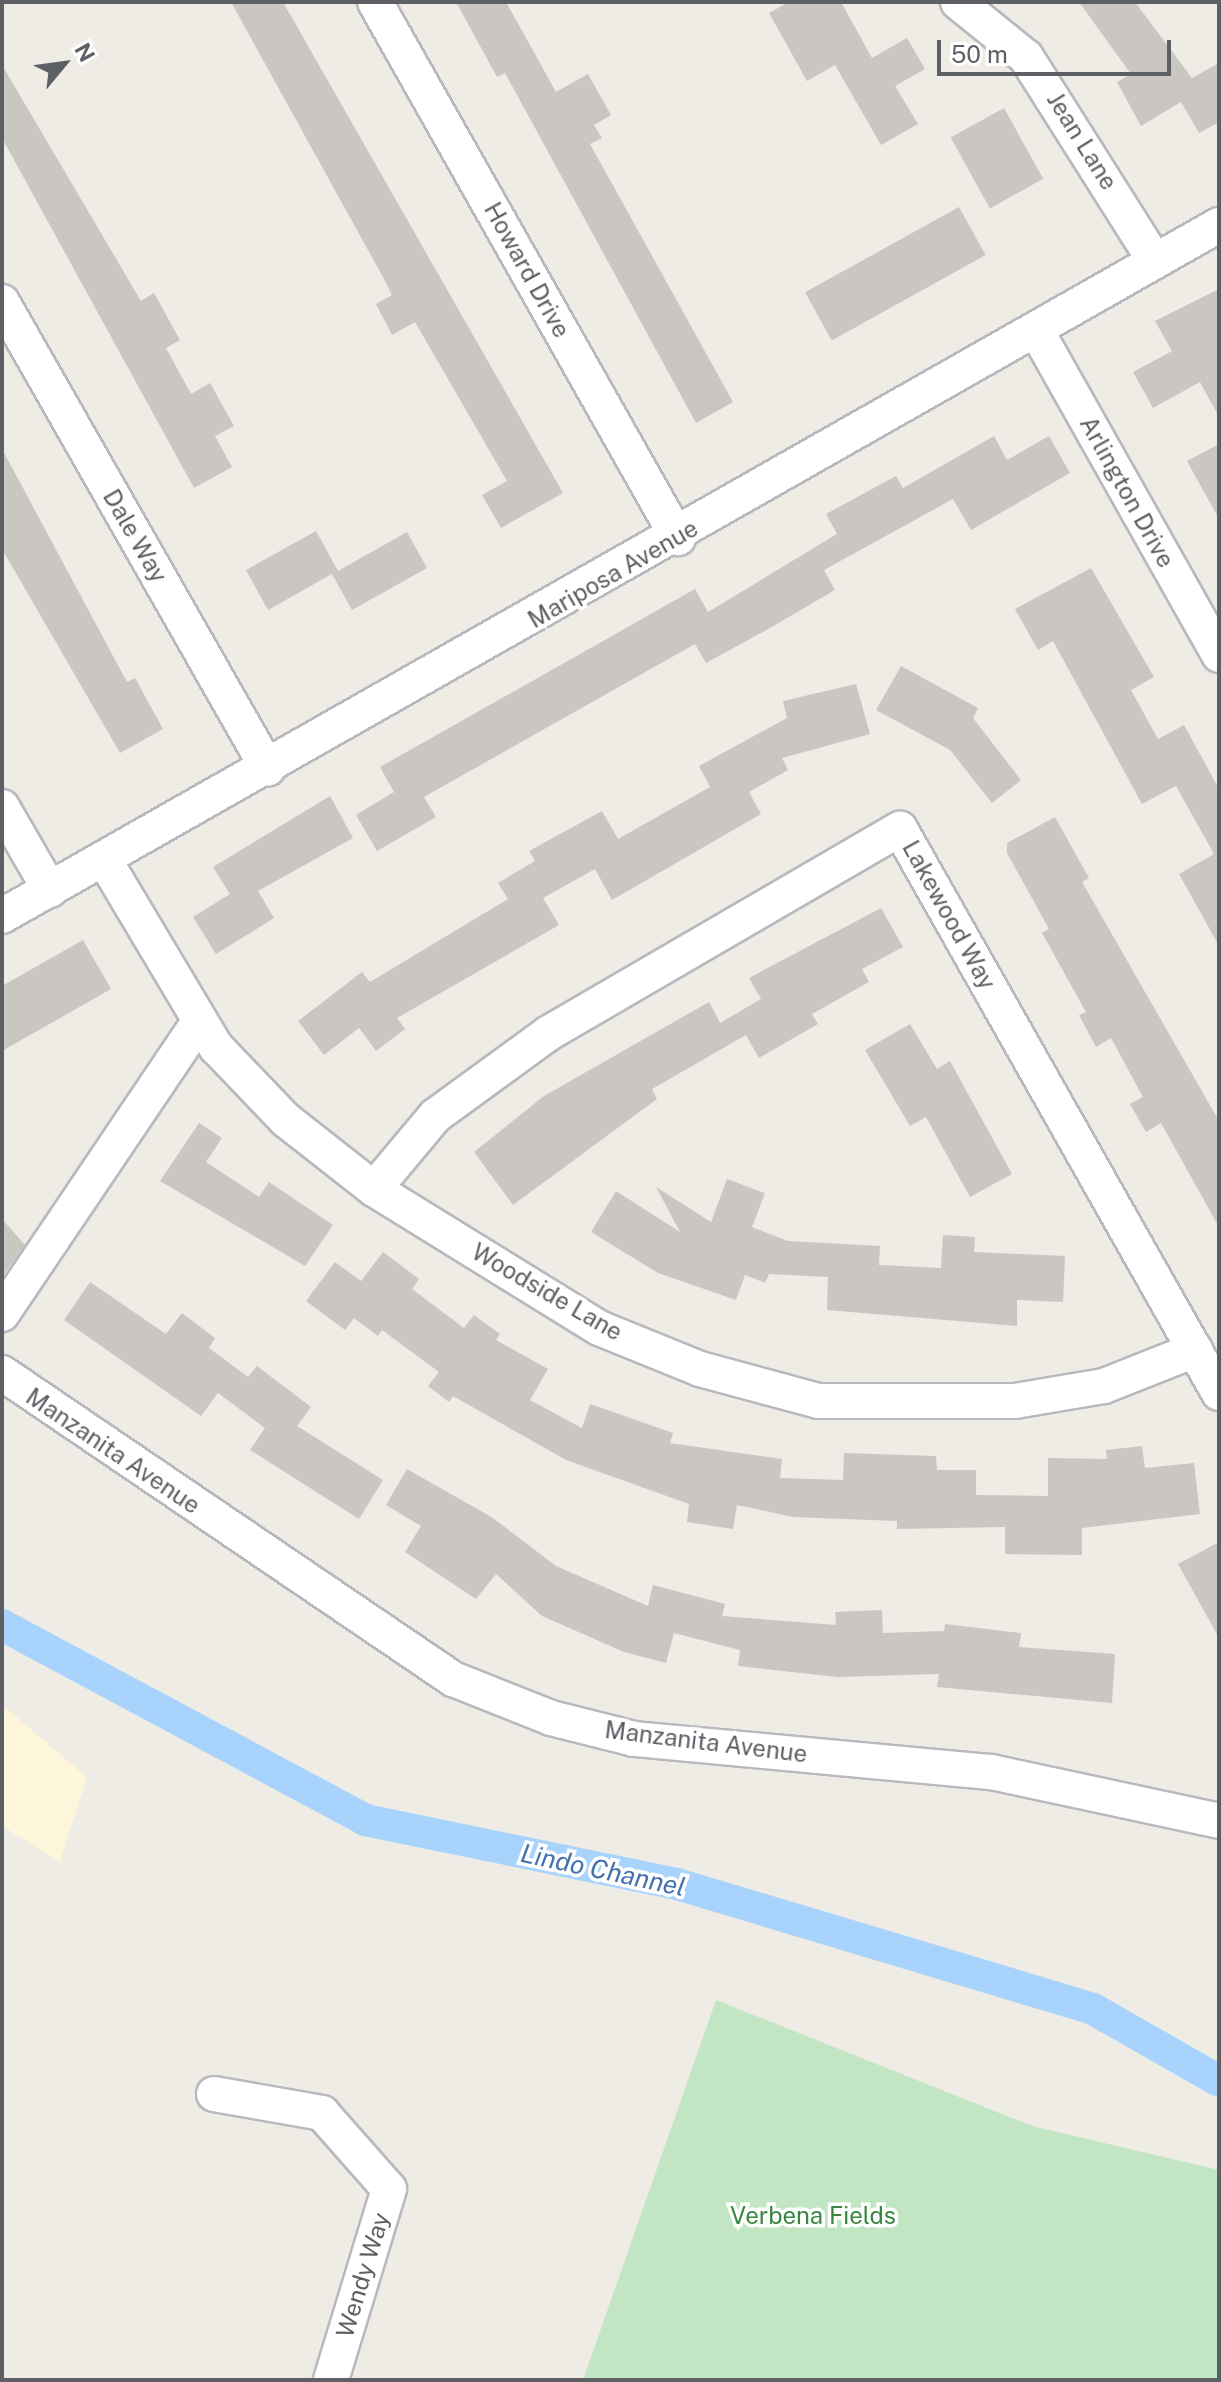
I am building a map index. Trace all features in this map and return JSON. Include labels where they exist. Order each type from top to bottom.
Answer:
[{"type":"street","name":"Howard Drive","points":[[375,2],[678,538]]},
{"type":"street","name":"Jean Lane","points":[[958,2],[1026,57],[1155,261]]},
{"type":"street","name":"Mariposa Avenue","points":[[2,916],[678,538],[1219,225]]},
{"type":"street","name":"Dale Way","points":[[2,302],[268,769]]},
{"type":"street","name":"Arlington Drive","points":[[1036,330],[1215,640]]},
{"type":"street","points":[[2,807],[50,890]]},
{"type":"street","name":"Lakewood Way","points":[[374,1189],[435,1116],[549,1033],[900,829],[1219,1393]]},
{"type":"street","name":"Woodside Lane","points":[[105,861],[199,1022],[286,1120],[374,1189],[599,1328],[700,1369],[819,1401],[1015,1401],[1104,1386],[1195,1350]]},
{"type":"street","points":[[2,1314],[199,1022]]},
{"type":"street","name":"Manzanita Avenue","points":[[2,1373],[453,1679],[551,1718],[634,1739],[991,1772],[1219,1821]]},
{"type":"street","name":"Wendy Way","points":[[214,2094],[322,2113],[389,2189],[331,2380]]},
{"type":"shaded area","points":[[2,1705],[87,1777],[60,1862],[2,1826]]},
{"type":"green space","name":"Verbena Fields","points":[[716,2000],[1032,2126],[1219,2170],[1219,2380],[583,2380]]},
{"type":"building","points":[[231,2],[283,2],[563,493],[501,528],[482,495],[507,481],[415,322],[392,335],[376,304],[392,295]]},
{"type":"building","points":[[456,2],[506,2],[556,92],[588,74],[611,115],[594,125],[602,138],[590,144],[733,402],[696,423],[505,73],[497,77]]},
{"type":"building","points":[[789,2],[841,2],[872,58],[907,38],[925,69],[895,86],[918,124],[881,145],[835,65],[807,81],[769,13]]},
{"type":"building","points":[[1079,2],[1135,2],[1192,78],[1219,63],[1219,122],[1199,133],[1181,102],[1141,126],[1117,82],[1131,74]]},
{"type":"building","points":[[2,65],[141,301],[154,293],[180,340],[166,348],[191,394],[210,383],[234,426],[215,436],[232,467],[194,488],[2,138]]},
{"type":"building","points":[[1004,108],[1043,179],[990,208],[951,138]]},
{"type":"building","points":[[959,207],[986,255],[832,340],[805,292]]},
{"type":"building","points":[[1219,289],[1219,417],[1200,382],[1153,408],[1133,372],[1172,351],[1155,321]]},
{"type":"building","points":[[994,436],[1007,460],[1049,436],[1070,473],[971,530],[953,499],[824,570],[835,590],[770,628],[706,663],[695,644],[424,797],[436,817],[377,851],[356,815],[394,792],[380,767],[695,589],[708,612],[837,534],[826,514],[896,476],[903,488]]},
{"type":"building","points":[[1219,444],[1219,519],[1187,461]]},
{"type":"building","points":[[2,449],[127,682],[135,678],[163,729],[120,753],[2,549]]},
{"type":"building","points":[[316,531],[338,571],[407,532],[427,568],[352,610],[332,574],[268,610],[246,570]]},
{"type":"building","points":[[1091,568],[1154,677],[1131,690],[1158,739],[1184,725],[1219,789],[1219,946],[1179,874],[1214,854],[1176,786],[1142,804],[1053,641],[1038,650],[1015,609]]},
{"type":"building","points":[[901,666],[978,708],[973,718],[1021,780],[992,803],[950,750],[876,710]]},
{"type":"building","points":[[856,684],[870,734],[782,758],[788,770],[749,792],[761,814],[612,900],[595,869],[543,898],[559,925],[397,1018],[405,1029],[376,1051],[359,1028],[324,1055],[298,1021],[362,972],[370,982],[508,899],[498,883],[535,861],[529,851],[602,811],[618,839],[710,787],[699,766],[787,718],[783,701]]},
{"type":"building","points":[[330,796],[353,838],[258,891],[274,918],[216,954],[193,917],[230,894],[213,867]]},
{"type":"building","points":[[1055,817],[1089,878],[1082,882],[1219,1121],[1219,1227],[1161,1123],[1146,1132],[1130,1104],[1143,1097],[1111,1038],[1096,1047],[1079,1015],[1086,1012],[1042,933],[1049,929],[1007,853],[1007,843]]},
{"type":"building","points":[[881,908],[903,947],[862,969],[869,982],[812,1014],[818,1024],[759,1058],[746,1035],[652,1089],[657,1099],[513,1205],[474,1152],[544,1096],[709,1002],[720,1023],[761,999],[749,978]]},
{"type":"building","points":[[83,940],[111,989],[2,1051],[2,986]]},
{"type":"building","points":[[910,1024],[937,1069],[950,1061],[1012,1174],[970,1197],[926,1117],[910,1126],[865,1050]]},
{"type":"building","points":[[199,1123],[222,1138],[206,1162],[259,1197],[269,1182],[333,1225],[305,1266],[160,1181]]},
{"type":"building","points":[[727,1179],[765,1193],[752,1227],[788,1241],[880,1246],[879,1265],[941,1268],[943,1235],[975,1237],[974,1252],[1065,1256],[1063,1302],[1017,1300],[1017,1326],[827,1310],[828,1277],[769,1274],[765,1283],[745,1275],[736,1300],[658,1273],[591,1232],[616,1191],[680,1232],[656,1187],[711,1222]]},
{"type":"building","points":[[2,1219],[25,1245],[2,1277]]},
{"type":"building","points":[[383,1252],[419,1279],[412,1289],[464,1328],[474,1315],[500,1334],[496,1340],[548,1369],[530,1400],[582,1428],[590,1404],[673,1433],[670,1443],[782,1459],[780,1478],[843,1480],[844,1453],[936,1456],[937,1470],[976,1470],[976,1495],[1048,1496],[1048,1458],[1107,1459],[1106,1450],[1142,1446],[1145,1468],[1194,1463],[1200,1514],[1082,1528],[1082,1555],[1005,1554],[1005,1527],[897,1529],[897,1521],[793,1517],[737,1505],[733,1529],[687,1522],[689,1504],[566,1460],[453,1396],[449,1402],[428,1386],[439,1372],[382,1330],[378,1336],[354,1318],[345,1330],[306,1301],[335,1262],[361,1281]]},
{"type":"building","points":[[90,1282],[166,1334],[182,1313],[215,1338],[209,1348],[248,1377],[257,1366],[311,1407],[297,1426],[383,1480],[359,1519],[250,1450],[265,1428],[218,1393],[201,1416],[64,1320]]},
{"type":"building","points":[[407,1469],[493,1518],[556,1566],[648,1606],[653,1585],[725,1604],[722,1616],[836,1625],[835,1612],[882,1610],[883,1633],[944,1631],[945,1624],[1021,1633],[1019,1647],[1115,1654],[1112,1703],[937,1687],[939,1674],[838,1677],[738,1666],[740,1650],[674,1633],[666,1663],[624,1652],[542,1616],[496,1574],[476,1599],[405,1552],[421,1526],[386,1505]]},
{"type":"building","points":[[1219,1542],[1219,1638],[1178,1564]]},
{"type":"waterway","name":"Lindo Channel","points":[[2,1625],[365,1820],[677,1884],[1093,2009],[1219,2081]]}]
